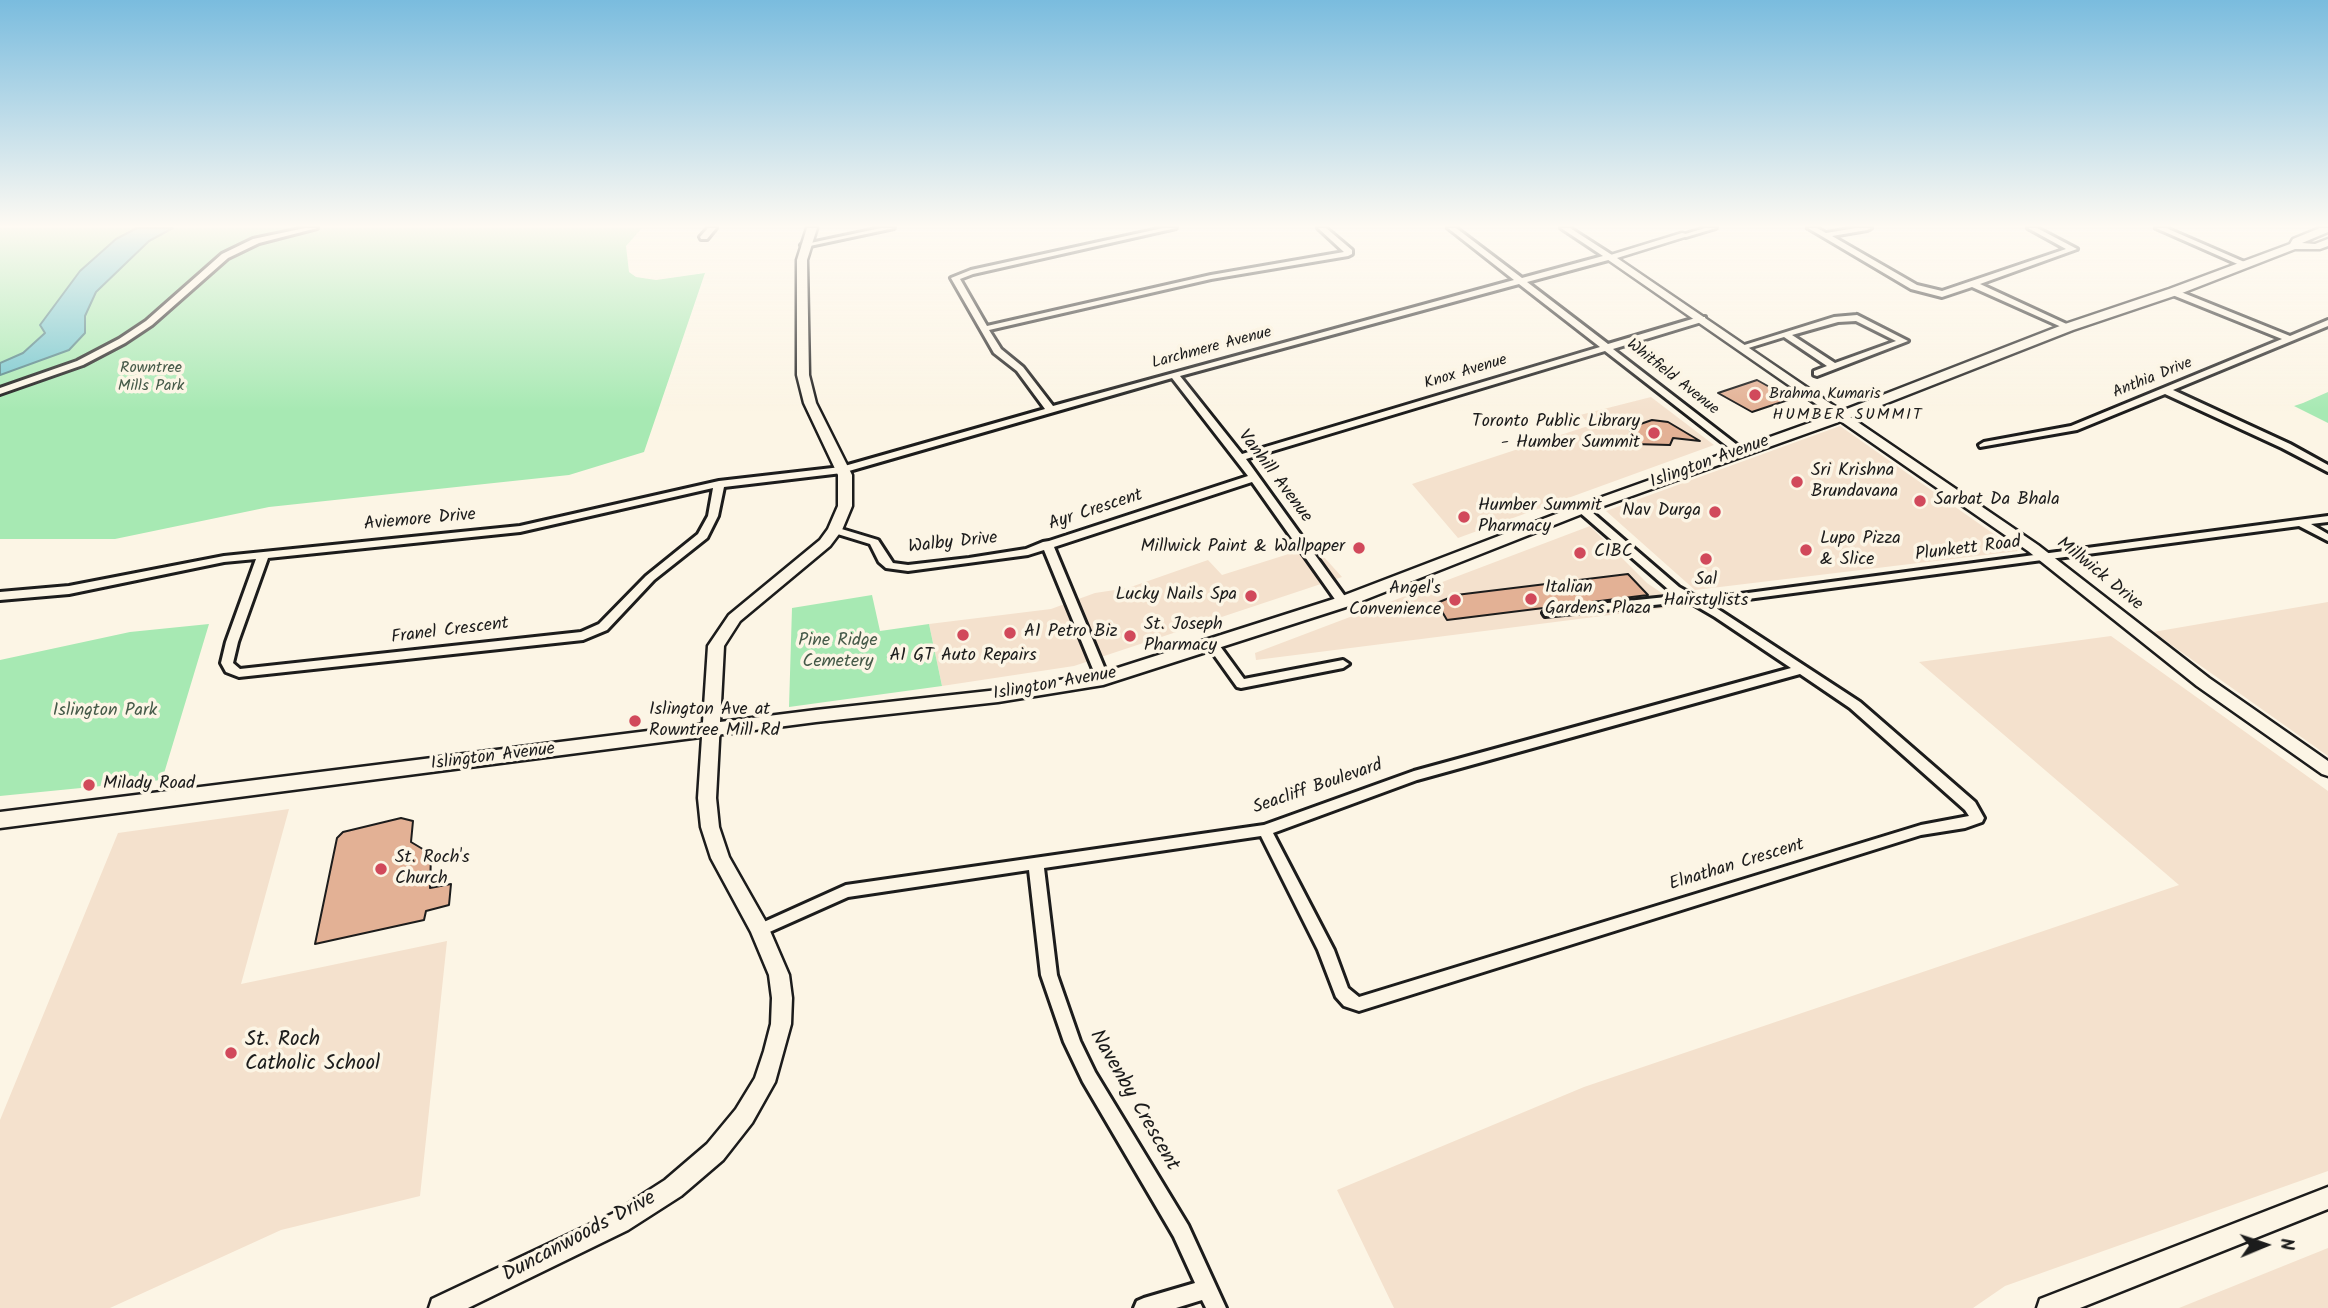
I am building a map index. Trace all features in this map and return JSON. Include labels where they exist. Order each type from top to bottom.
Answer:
[{"type":"main road","name":"Islington Avenue","points":[[0,820],[1026,692],[1103,678],[1343,602],[1582,509],[1843,415],[2069,327],[2181,289]]},
{"type":"street","points":[[0,391],[80,363],[122,341],[149,323],[188,289]]},
{"type":"street","points":[[803,289],[805,389],[842,470],[847,492],[845,506],[835,530]]},
{"type":"street","points":[[962,289],[997,351],[1020,369],[1052,411]]},
{"type":"street","points":[[984,329],[1158,289]]},
{"type":"street","name":"Larchmere Avenue","points":[[842,470],[1174,375],[1489,289]]},
{"type":"street","name":"Whitfield Avenue","points":[[1530,289],[1740,451]]},
{"type":"street","name":"Millwick Drive","points":[[1657,289],[2047,558],[2203,682],[2328,770]]},
{"type":"street","points":[[1919,289],[1942,294],[1959,289]]},
{"type":"street","points":[[1982,289],[2069,327]]},
{"type":"street","points":[[2173,292],[2291,339]]},
{"type":"street","points":[[1742,347],[1837,318],[1857,318],[1904,341],[1817,373]]},
{"type":"street","name":"Knox Avenue","points":[[1240,458],[1702,319]]},
{"type":"street","name":"Anthia Drive","points":[[1984,445],[2074,428],[2328,323]]},
{"type":"street","points":[[1786,335],[1834,367]]},
{"type":"street","name":"Vanhill Avenue","points":[[1174,375],[1240,458],[1343,602]]},
{"type":"street","points":[[2168,391],[2328,468]]},
{"type":"street","name":"Aviemore Drive","points":[[0,596],[69,590],[192,564],[520,529],[719,484],[842,470]]},
{"type":"street","name":"Ayr Crescent","points":[[1103,678],[1047,544],[1253,478]]},
{"type":"street","name":"Franel Crescent","points":[[263,555],[227,663],[230,669],[239,673],[583,636],[603,627],[650,578],[703,536],[713,516],[719,484]]},
{"type":"street","name":"Elnathan Crescent","points":[[1265,830],[1326,950],[1342,992],[1350,1001],[1359,1004],[1921,830],[1965,823],[1977,818],[1970,806],[1855,705],[1803,669],[1675,590],[1582,509]]},
{"type":"street","name":"Plunkett Road","points":[[1695,601],[1718,601],[2328,519]]},
{"type":"street","points":[[2299,522],[2328,538]]},
{"type":"street","name":"Walby Drive","points":[[835,530],[874,542],[885,562],[898,567],[1004,556],[1047,544]]},
{"type":"street","name":"Duncanwoods Drive","points":[[441,1308],[471,1301],[620,1222],[673,1188],[715,1152],[744,1116],[764,1082],[781,1024],[782,998],[779,975],[760,930],[720,858],[711,835],[707,799],[716,646],[723,633],[752,601],[809,558],[835,530]]},
{"type":"street","points":[[1549,613],[1673,599],[1695,601]]},
{"type":"street","points":[[1213,645],[1241,684],[1343,664]]},
{"type":"street","name":"Seacliff Boulevard","points":[[760,930],[846,891],[1265,830],[1414,776],[1803,669]]},
{"type":"street","name":"Navenby Crescent","points":[[1036,864],[1049,975],[1072,1042],[1089,1077],[1181,1231],[1216,1308]]},
{"type":"street","points":[[2049,1308],[2328,1198]]},
{"type":"street","points":[[1144,1308],[1207,1289]]},
{"type":"shaded area","points":[[1651,397],[1714,445],[1458,538],[1412,484],[1591,425],[1580,415]]},
{"type":"shaded area","points":[[1840,426],[2018,551],[1695,590],[1606,511]]},
{"type":"shaded area","points":[[1590,526],[1647,583],[1681,606],[1256,660],[1255,653]]},
{"type":"shaded area","points":[[1314,546],[1342,577],[1074,666],[942,686],[929,624],[1051,609],[1095,593],[1128,588],[1208,560],[1222,575]]},
{"type":"shaded area","points":[[2328,602],[2328,756],[2153,632]]},
{"type":"shaded area","points":[[2111,636],[2328,791],[2328,1171],[2005,1286],[1973,1308],[1394,1308],[1337,1190],[1584,1087],[2179,885],[1919,662]]},
{"type":"shaded area","name":"St. Roch Catholic School","points":[[289,809],[241,984],[447,941],[420,1196],[281,1230],[110,1308],[0,1308],[0,1120],[118,833]]},
{"type":"shaded area","points":[[2328,1248],[2328,1308],[2179,1308]]},
{"type":"green space","name":"Rowntree Mills Park","points":[[0,289],[700,289],[644,452],[569,475],[269,507],[115,539],[0,539]]},
{"type":"green space","points":[[2328,392],[2328,423],[2294,406],[2303,403]]},
{"type":"green space","name":"Pine Ridge Cemetery","points":[[872,595],[880,631],[929,624],[942,686],[789,707],[792,608]]},
{"type":"green space","name":"Islington Park","points":[[209,624],[162,780],[0,796],[0,660],[130,632]]},
{"type":"water","points":[[67,289],[99,289],[85,316],[85,333],[69,350],[0,375],[0,363],[23,353],[45,333],[40,325]]},
{"type":"building","name":"Brahma Kumaris","points":[[1757,380],[1791,399],[1752,412],[1718,393]]},
{"type":"building","name":"Toronto Public Library - Humber Summit","points":[[1652,420],[1668,422],[1700,441],[1673,438],[1670,445],[1634,444],[1629,428]]},
{"type":"building","name":"Italian Gardens Plaza","points":[[1628,574],[1648,595],[1447,620],[1437,603],[1456,595]]},
{"type":"building","name":"St. Roch's Church","points":[[401,818],[413,821],[411,842],[431,854],[430,888],[451,884],[449,905],[426,911],[424,920],[315,944],[337,838],[343,832]]},
{"type":"place","name":"Brahma Kumaris","points":[[1755,395]]},
{"type":"place","name":"Toronto Public Library - Humber Summit","points":[[1654,433]]},
{"type":"place","name":"Sri Krishna Brundavana","points":[[1797,482]]},
{"type":"place","name":"Sarbat Da Bhala","points":[[1920,501]]},
{"type":"place","name":"Nav Durga","points":[[1715,512]]},
{"type":"place","name":"Humber Summit Pharmacy","points":[[1464,517]]},
{"type":"place","name":"Millwick Paint & Wallpaper","points":[[1359,548]]},
{"type":"place","name":"Lupo Pizza & Slice","points":[[1806,550]]},
{"type":"place","name":"CIBC","points":[[1580,553]]},
{"type":"place","name":"Sal Hairstylists","points":[[1706,559]]},
{"type":"place","name":"Lucky Nails Spa","points":[[1251,596]]},
{"type":"place","name":"Italian Gardens Plaza","points":[[1531,599]]},
{"type":"place","name":"Angel's Convenience","points":[[1455,600]]},
{"type":"place","name":"A1 Petro Biz","points":[[1010,633]]},
{"type":"place","name":"A1 GT Auto Repairs","points":[[963,635]]},
{"type":"place","name":"St. Joseph Pharmacy","points":[[1130,636]]},
{"type":"place","name":"Islington Ave at Rowntree Mill Rd","points":[[635,721]]},
{"type":"place","name":"Milady Road","points":[[89,785]]},
{"type":"place","name":"St. Roch's Church","points":[[381,869]]},
{"type":"place","name":"St. Roch Catholic School","points":[[231,1053]]},
{"type":"district","name":"HUMBER SUMMIT","points":[[1848,416]]}]
